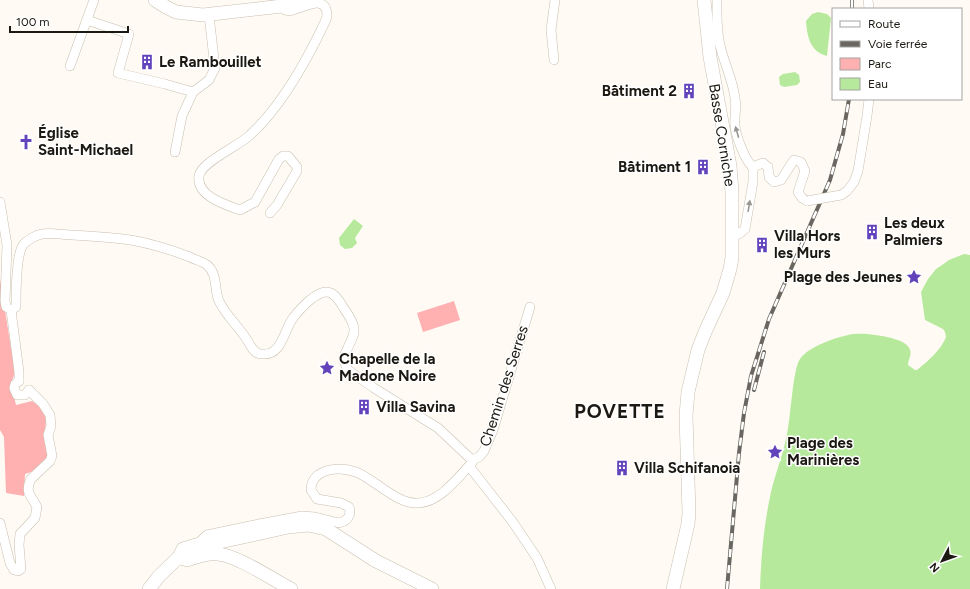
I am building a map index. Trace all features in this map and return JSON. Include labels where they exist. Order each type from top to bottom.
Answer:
[{"type":"main road","points":[[155,0],[166,8],[176,12],[184,14],[209,15],[282,6],[302,0]]},
{"type":"main road","name":"Basse Corniche","points":[[672,589],[688,524],[689,514],[686,415],[688,392],[700,344],[723,293],[730,269],[732,236],[730,166],[710,57],[704,0]]},
{"type":"main road","points":[[149,589],[159,576],[180,557],[183,549],[196,545],[211,544],[288,527],[308,525],[326,529],[376,561],[432,589]]},
{"type":"main road","points":[[180,557],[187,560],[204,554],[229,556],[291,589]]},
{"type":"street","points":[[70,66],[94,0]]},
{"type":"street","points":[[554,60],[551,30],[555,0]]},
{"type":"street","points":[[717,0],[716,23],[720,49],[732,81],[736,99],[735,126],[748,163],[753,167]]},
{"type":"street","points":[[270,213],[277,205],[297,171],[296,166],[288,156],[283,156],[279,159],[255,202],[240,210],[216,202],[200,187],[199,176],[203,167],[250,136],[278,105],[314,44],[327,16],[325,7],[320,4],[315,3],[289,11],[282,6]]},
{"type":"street","points":[[175,152],[182,116],[193,92],[209,80],[215,68],[209,15]]},
{"type":"street","points":[[87,20],[129,34],[118,73],[193,92]]},
{"type":"street","points":[[753,167],[763,163],[768,167],[768,177],[774,182],[781,180],[794,160],[801,162],[805,171],[798,192],[802,198],[807,201],[841,195],[847,191],[854,182],[858,172],[869,100]]},
{"type":"street","points":[[732,236],[739,234],[745,229],[753,182],[753,167]]},
{"type":"street","points":[[0,202],[7,245],[5,301],[6,307],[11,310]]},
{"type":"street","points":[[11,310],[16,307],[20,251],[28,241],[42,234],[125,239],[174,251],[206,264],[213,273],[218,300],[226,316],[246,336],[253,350],[261,354],[268,354],[274,351],[282,341],[293,319],[313,297],[324,292],[330,292],[336,296],[353,322],[354,336],[344,359],[348,370],[438,428],[470,463],[512,521],[537,558],[551,589]]},
{"type":"street","name":"Chemin des Serres","points":[[196,545],[207,535],[294,517],[309,516],[339,523],[343,522],[350,514],[349,507],[341,503],[317,499],[311,490],[314,478],[322,472],[338,470],[357,473],[400,499],[416,504],[438,497],[470,463],[479,457],[484,451],[493,430],[530,307]]},
{"type":"street","points":[[11,310],[19,372],[19,381],[15,384],[14,388],[17,395],[25,396],[29,390]]},
{"type":"street","points":[[0,523],[10,563],[14,570],[18,571],[21,569],[19,546],[20,534],[35,518],[37,507],[29,495],[29,483],[52,456],[48,435],[51,426],[50,415],[43,404],[29,390],[27,383],[19,381]]},
{"type":"green space","points":[[0,279],[15,373],[11,383],[16,405],[32,401],[44,409],[47,414],[44,437],[48,458],[34,471],[25,474],[24,496],[6,493],[4,437],[0,430]]},
{"type":"green space","points":[[454,301],[460,320],[423,332],[417,313]]},
{"type":"water","points":[[818,12],[827,14],[831,18],[827,56],[821,54],[813,47],[810,43],[807,32],[806,21],[812,14]]},
{"type":"water","points":[[795,72],[799,75],[800,82],[797,85],[784,87],[780,85],[779,77],[783,74]]},
{"type":"water","points":[[354,219],[363,226],[355,238],[357,243],[352,248],[345,249],[340,245],[339,238]]},
{"type":"water","points":[[964,254],[970,255],[970,589],[760,589],[766,516],[771,492],[787,436],[794,381],[800,359],[815,347],[842,336],[851,334],[869,334],[890,338],[905,344],[910,352],[908,365],[917,370],[938,351],[946,337],[943,329],[925,320],[921,292],[928,279],[936,269],[949,260]]},
{"type":"railway","points":[[852,0],[852,8]]},
{"type":"railway","points":[[727,589],[739,453],[744,413],[751,376],[769,319],[830,180],[843,134],[849,100]]},
{"type":"railway","points":[[754,390],[764,352]]},
{"type":"place","name":"Le Rambouillet","points":[[147,62]]},
{"type":"place","name":"Bâtiment 2","points":[[689,91]]},
{"type":"place","name":"Église Saint-Michael","points":[[26,142]]},
{"type":"place","name":"Bâtiment 1","points":[[703,167]]},
{"type":"place","name":"Les deux Palmiers","points":[[872,232]]},
{"type":"place","name":"Villa Hors les Murs","points":[[762,245]]},
{"type":"place","name":"Plage des Jeunes","points":[[914,277]]},
{"type":"place","name":"Chapelle de la Madone Noire","points":[[327,368]]},
{"type":"place","name":"Villa Savina","points":[[364,407]]},
{"type":"place","name":"Plage des Marinières","points":[[775,452]]},
{"type":"place","name":"Villa Schifanoia","points":[[622,468]]},
{"type":"district","name":"POVETTE","points":[[620,411]]}]
